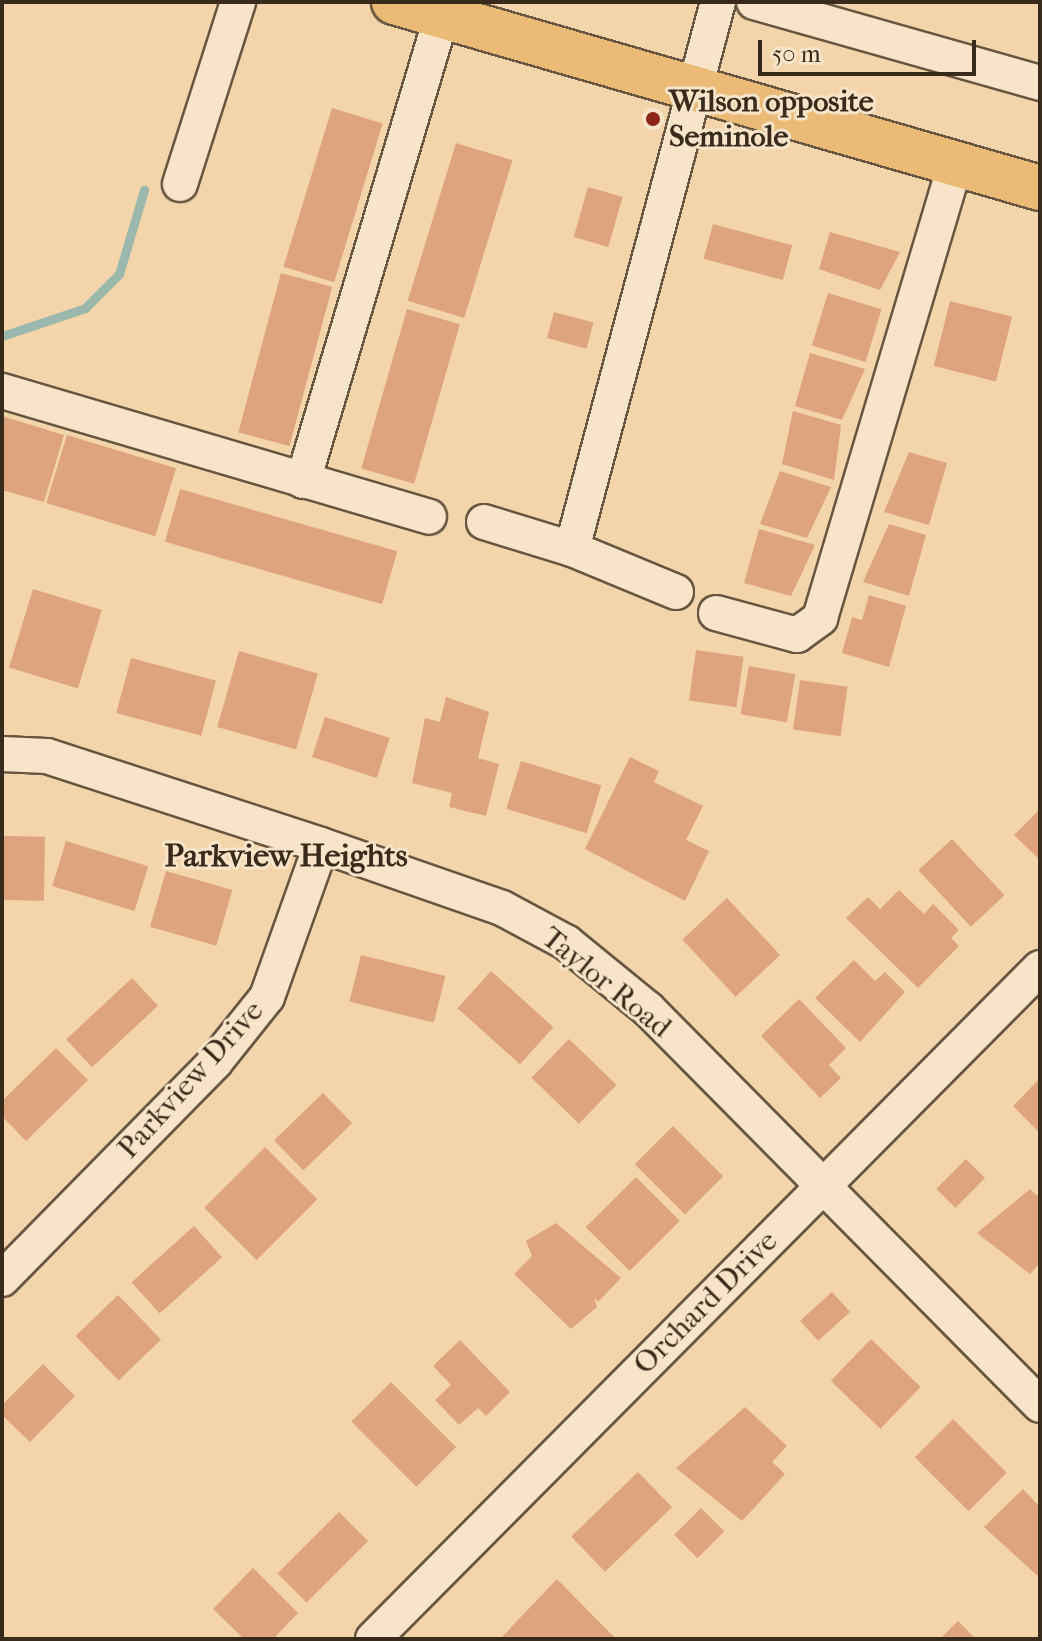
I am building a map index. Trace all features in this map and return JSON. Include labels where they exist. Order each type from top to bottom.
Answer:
[{"type":"main road","points":[[394,2],[700,86],[1040,188]]},
{"type":"street","points":[[180,184],[238,2]]},
{"type":"street","points":[[572,549],[700,86],[718,2]]},
{"type":"street","points":[[754,2],[1040,83]]},
{"type":"street","points":[[303,481],[442,16]]},
{"type":"street","points":[[716,613],[797,635],[820,618],[956,163]]},
{"type":"street","points":[[2,391],[429,517]]},
{"type":"street","points":[[484,522],[572,549],[676,592]]},
{"type":"street","name":"Taylor Road","points":[[2,754],[47,756],[321,845],[502,908],[567,943],[648,1009],[821,1188],[1040,1405]]},
{"type":"street","name":"Parkview Drive","points":[[2,1279],[215,1062],[267,997],[321,845]]},
{"type":"street","name":"Orchard Drive","points":[[373,1639],[1040,968]]},
{"type":"building","points":[[332,108],[383,123],[334,282],[283,267]]},
{"type":"building","points":[[456,143],[512,160],[464,318],[408,301]]},
{"type":"building","points":[[588,187],[623,197],[608,247],[574,237]]},
{"type":"building","points":[[713,224],[792,245],[783,280],[704,259]]},
{"type":"building","points":[[830,232],[900,252],[880,290],[819,269]]},
{"type":"building","points":[[281,273],[332,287],[289,446],[238,432]]},
{"type":"building","points":[[828,293],[882,309],[865,362],[812,346]]},
{"type":"building","points":[[950,301],[1012,316],[996,381],[934,366]]},
{"type":"building","points":[[407,309],[460,324],[414,484],[361,469]]},
{"type":"building","points":[[554,312],[594,323],[587,349],[547,338]]},
{"type":"building","points":[[810,353],[865,369],[842,420],[795,406]]},
{"type":"building","points":[[793,411],[841,425],[834,480],[782,464]]},
{"type":"building","points":[[2,416],[64,435],[44,502],[2,490]]},
{"type":"building","points":[[67,435],[176,468],[155,536],[46,503]]},
{"type":"building","points":[[909,452],[947,463],[929,525],[884,512]]},
{"type":"building","points":[[780,471],[831,487],[807,538],[760,524]]},
{"type":"building","points":[[180,489],[397,551],[382,604],[165,542]]},
{"type":"building","points":[[889,524],[926,535],[909,596],[863,582]]},
{"type":"building","points":[[759,529],[815,545],[791,596],[744,583]]},
{"type":"building","points":[[33,589],[102,610],[78,688],[9,667]]},
{"type":"building","points":[[869,595],[906,606],[889,667],[842,653],[852,617],[862,620]]},
{"type":"building","points":[[696,650],[744,657],[736,707],[689,701]]},
{"type":"building","points":[[239,651],[318,674],[296,750],[217,727]]},
{"type":"building","points":[[131,658],[216,681],[201,736],[116,713]]},
{"type":"building","points":[[749,666],[795,674],[787,722],[740,714]]},
{"type":"building","points":[[800,680],[848,687],[841,736],[793,730]]},
{"type":"building","points":[[446,697],[489,712],[478,758],[499,764],[486,816],[449,807],[452,793],[412,783],[425,718],[440,722]]},
{"type":"building","points":[[325,717],[390,738],[377,778],[312,757]]},
{"type":"building","points":[[630,757],[659,771],[654,782],[703,806],[686,840],[709,851],[685,901],[585,849]]},
{"type":"building","points":[[521,761],[601,786],[587,833],[506,809]]},
{"type":"building","points":[[1040,809],[1040,860],[1014,835]]},
{"type":"building","points":[[2,836],[45,837],[44,901],[2,900]]},
{"type":"building","points":[[952,839],[1005,895],[971,927],[918,870]]},
{"type":"building","points":[[66,841],[148,866],[135,911],[52,886]]},
{"type":"building","points":[[166,871],[232,890],[216,946],[150,927]]},
{"type":"building","points":[[899,890],[924,914],[933,904],[959,930],[951,938],[959,946],[918,988],[846,918],[868,897],[880,909]]},
{"type":"building","points":[[727,898],[780,955],[736,997],[682,940]]},
{"type":"building","points":[[361,955],[445,976],[434,1023],[349,1002]]},
{"type":"building","points":[[854,960],[875,981],[885,972],[905,992],[860,1042],[815,998]]},
{"type":"building","points":[[491,971],[553,1027],[520,1064],[458,1008]]},
{"type":"building","points":[[132,978],[158,1006],[92,1067],[66,1039]]},
{"type":"building","points":[[799,999],[846,1048],[829,1065],[841,1078],[820,1098],[761,1036]]},
{"type":"building","points":[[569,1039],[616,1085],[579,1124],[531,1078]]},
{"type":"building","points":[[56,1048],[88,1080],[26,1141],[2,1116],[2,1101]]},
{"type":"building","points":[[1040,1078],[1040,1133],[1013,1106]]},
{"type":"building","points":[[323,1093],[352,1123],[303,1170],[274,1140]]},
{"type":"building","points":[[673,1126],[723,1176],[685,1214],[635,1164]]},
{"type":"building","points":[[265,1147],[317,1199],[257,1260],[204,1208]]},
{"type":"building","points":[[966,1159],[985,1178],[955,1208],[936,1189]]},
{"type":"building","points":[[636,1177],[680,1221],[630,1271],[586,1227]]},
{"type":"building","points":[[1030,1189],[1040,1198],[1040,1263],[1030,1274],[977,1233]]},
{"type":"building","points":[[556,1223],[621,1278],[598,1302],[594,1298],[597,1307],[571,1329],[514,1274],[532,1256],[526,1241]]},
{"type":"building","points":[[194,1226],[222,1257],[160,1313],[132,1282]]},
{"type":"building","points":[[832,1292],[850,1312],[818,1341],[800,1321]]},
{"type":"building","points":[[118,1295],[161,1340],[119,1381],[76,1336]]},
{"type":"building","points":[[871,1339],[921,1387],[880,1429],[831,1381]]},
{"type":"building","points":[[460,1340],[510,1392],[486,1416],[478,1408],[459,1425],[435,1400],[451,1385],[433,1366]]},
{"type":"building","points":[[43,1364],[75,1396],[30,1442],[2,1415],[2,1405]]},
{"type":"building","points":[[391,1382],[456,1447],[416,1487],[351,1422]]},
{"type":"building","points":[[745,1407],[787,1446],[772,1462],[785,1474],[742,1521],[676,1468]]},
{"type":"building","points":[[953,1419],[1007,1473],[969,1511],[915,1457]]},
{"type":"building","points":[[638,1472],[672,1507],[605,1572],[571,1537]]},
{"type":"building","points":[[1023,1489],[1040,1507],[1040,1578],[984,1527]]},
{"type":"building","points":[[701,1508],[724,1531],[697,1558],[674,1535]]},
{"type":"building","points":[[339,1512],[368,1541],[306,1603],[277,1574]]},
{"type":"building","points":[[253,1568],[298,1613],[273,1639],[244,1639],[213,1609]]},
{"type":"building","points":[[557,1579],[616,1639],[500,1639]]},
{"type":"building","points":[[958,1621],[976,1639],[940,1639]]},
{"type":"waterway","points":[[2,336],[85,308],[119,274],[144,190]]},
{"type":"place","name":"Wilson opposite Seminole","points":[[653,119]]},
{"type":"district","name":"Parkview Heights","points":[[286,856]]}]
